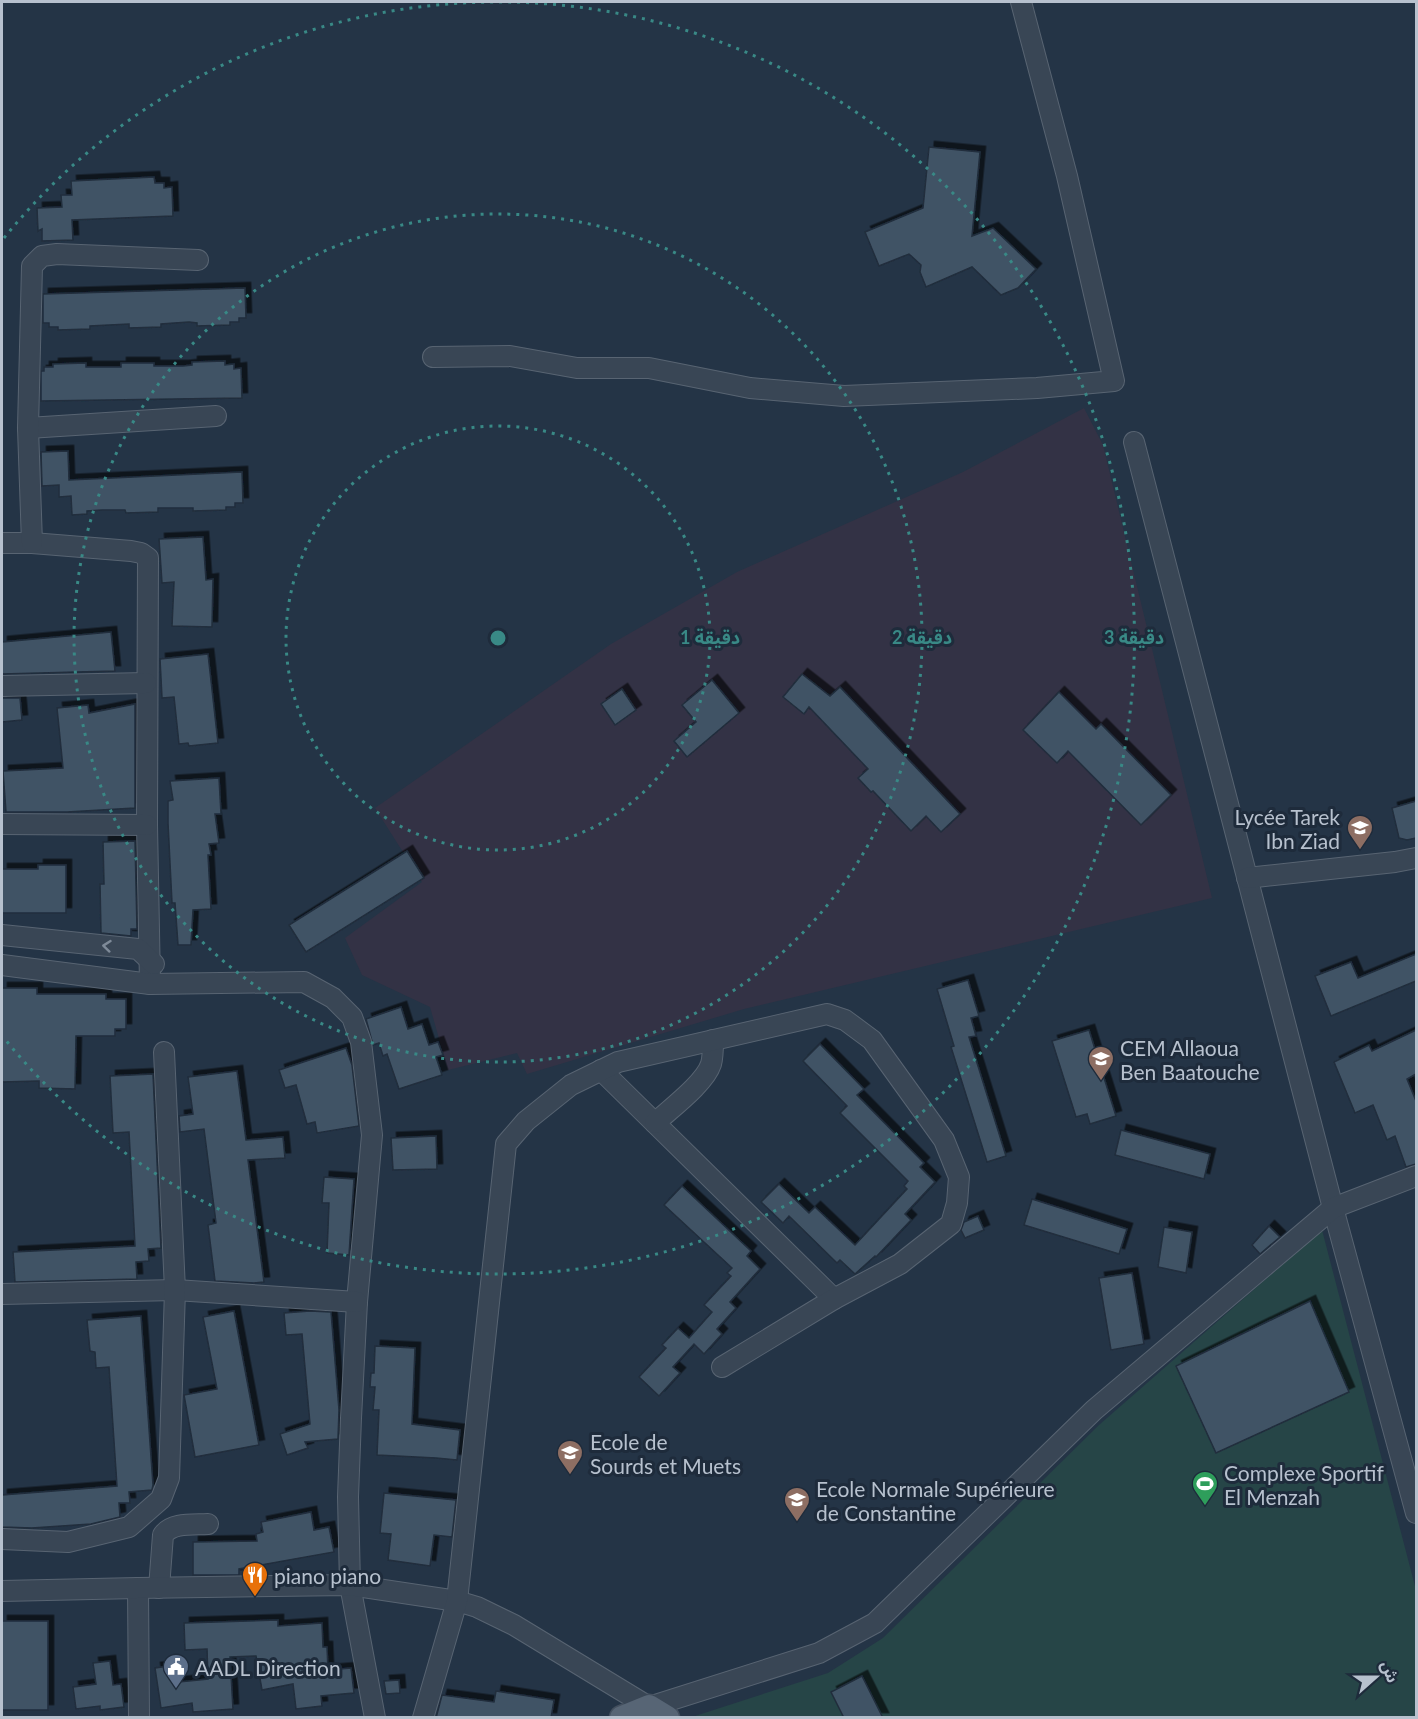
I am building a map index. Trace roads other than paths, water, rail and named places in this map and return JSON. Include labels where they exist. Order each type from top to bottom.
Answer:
[{"type":"main road","points":[[621,1718],[658,1712]]},
{"type":"street","points":[[433,357],[510,356],[577,368],[649,368],[750,388],[844,396],[1037,388],[1114,381],[1067,176],[1021,2]]},
{"type":"street","points":[[32,543],[28,428],[32,266],[42,256],[57,254],[198,260]]},
{"type":"street","points":[[28,428],[216,416]]},
{"type":"street","points":[[1134,442],[1333,1208],[1414,1494],[1416,1513]]},
{"type":"street","points":[[2,543],[32,543],[131,551],[141,553],[148,558],[146,683],[150,984]]},
{"type":"street","points":[[2,686],[146,683]]},
{"type":"street","points":[[2,824],[147,825]]},
{"type":"street","points":[[1247,878],[1416,858]]},
{"type":"street","points":[[2,935],[138,949],[171,984]]},
{"type":"street","points":[[2,965],[150,984],[304,982],[333,998],[352,1017],[361,1042],[372,1135],[357,1302],[348,1497],[350,1586],[375,1718]]},
{"type":"street","points":[[423,1718],[458,1601],[506,1144],[526,1121],[571,1085],[618,1062],[827,1014],[845,1020],[872,1040],[944,1140],[959,1177],[957,1203],[951,1224],[900,1264],[834,1299],[722,1367]]},
{"type":"street","points":[[655,1123],[706,1073],[711,1064],[713,1040]]},
{"type":"street","points":[[2,1539],[68,1542],[129,1527],[161,1499],[169,1478],[175,1290],[164,1052]]},
{"type":"street","points":[[601,1070],[834,1299]]},
{"type":"street","points":[[2,1591],[350,1586],[458,1601],[477,1607],[514,1625],[658,1712],[819,1653],[875,1623],[1094,1410],[1333,1208],[1416,1176]]},
{"type":"street","points":[[2,1294],[175,1290],[357,1302]]},
{"type":"street","points":[[159,1588],[163,1535],[167,1529],[208,1524]]},
{"type":"street","points":[[138,1588],[140,1718]]},
{"type":"place","name":"Lycée Tarek Ibn Ziad","points":[[1360,851]]},
{"type":"place","name":"CEM Allaoua Ben Baatouche","points":[[1101,1082]]},
{"type":"place","name":"Ecole de Sourds et Muets","points":[[570,1476]]},
{"type":"place","name":"Complexe Sportif El Menzah","points":[[1205,1507]]},
{"type":"place","name":"Ecole Normale Supérieure de Constantine","points":[[797,1523]]},
{"type":"place","name":"piano piano","points":[[255,1598]]},
{"type":"place","name":"AADL Direction","points":[[176,1690]]}]
